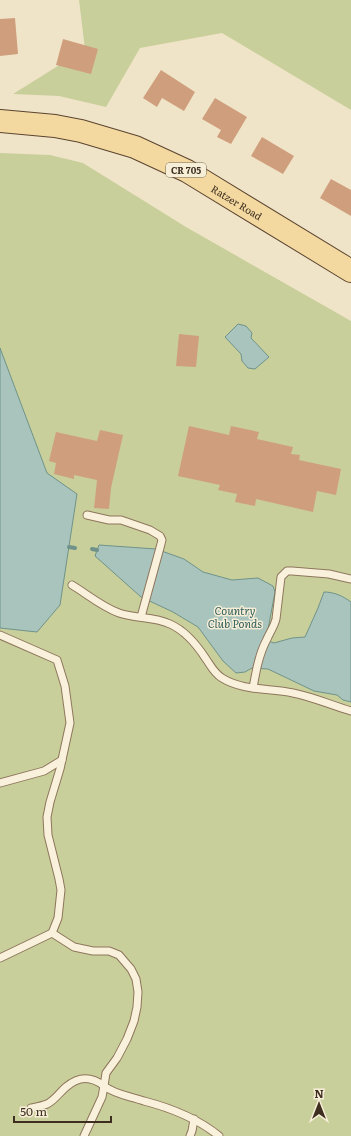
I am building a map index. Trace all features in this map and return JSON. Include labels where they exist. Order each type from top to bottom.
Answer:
[{"type":"main road","name":"Ratzer Road","points":[[0,121],[55,126],[101,136],[135,147],[187,171],[351,271]]},
{"type":"lane","points":[[87,516],[109,520],[121,520],[150,530],[160,536],[162,540],[141,617]]},
{"type":"lane","points":[[253,688],[256,668],[266,640],[274,626],[276,619],[281,577],[287,571],[329,574],[351,579]]},
{"type":"lane","points":[[72,585],[110,610],[171,624],[186,634],[194,642],[215,673],[230,682],[240,686],[301,694],[351,711]]},
{"type":"lane","points":[[0,635],[57,660],[65,686],[70,723],[47,817],[48,835],[61,890],[58,918],[52,933],[0,958]]},
{"type":"lane","points":[[0,783],[44,771],[62,760]]},
{"type":"lane","points":[[52,933],[74,947],[93,951],[108,951],[119,955],[131,968],[136,979],[138,992],[134,1021],[117,1058],[106,1073],[102,1097],[84,1136]]},
{"type":"lane","points":[[31,1108],[46,1104],[57,1097],[67,1086],[82,1079],[95,1079],[112,1092],[162,1106],[194,1120],[209,1128],[219,1136]]},
{"type":"lane","points":[[190,1136],[194,1120]]},
{"type":"green space","points":[[79,0],[351,0],[351,110],[222,33],[140,48],[106,107],[59,96],[13,94],[85,49]]},
{"type":"green space","points":[[0,153],[50,155],[83,163],[186,227],[351,321],[351,1136],[0,1136]]},
{"type":"water","points":[[238,324],[246,326],[252,333],[251,338],[269,357],[255,369],[248,368],[242,361],[241,354],[225,337]]},
{"type":"water","points":[[0,348],[47,473],[77,494],[60,605],[37,632],[0,628]]},
{"type":"water","name":"Country Club Ponds","points":[[99,545],[156,549],[184,559],[203,572],[232,580],[258,578],[273,586],[275,592],[266,640],[274,643],[292,638],[305,637],[324,592],[342,596],[351,602],[351,702],[343,700],[337,695],[314,691],[268,669],[252,668],[245,672],[236,673],[223,661],[198,627],[173,612],[141,597],[95,556]]},
{"type":"building","points":[[15,18],[18,54],[0,56],[0,19]]},
{"type":"building","points":[[63,39],[98,49],[91,74],[56,65]]},
{"type":"building","points":[[161,70],[195,92],[184,111],[162,98],[157,107],[143,98]]},
{"type":"building","points":[[215,98],[247,117],[231,144],[217,137],[221,130],[202,119]]},
{"type":"building","points":[[262,137],[294,156],[283,174],[251,156]]},
{"type":"building","points":[[331,179],[351,190],[351,216],[320,198]]},
{"type":"building","points":[[179,334],[199,336],[196,367],[176,366]]},
{"type":"building","points":[[189,426],[229,435],[231,426],[259,432],[257,439],[293,447],[291,454],[300,455],[299,460],[341,469],[336,495],[317,491],[313,512],[256,499],[255,506],[235,502],[237,494],[218,490],[220,485],[178,476]]},
{"type":"building","points":[[100,430],[123,435],[111,488],[109,509],[94,508],[97,480],[74,475],[74,479],[54,474],[56,463],[49,461],[56,432],[97,441]]},
{"type":"waterway","points":[[69,547],[75,548]]},
{"type":"waterway","points":[[92,549],[97,550]]}]
